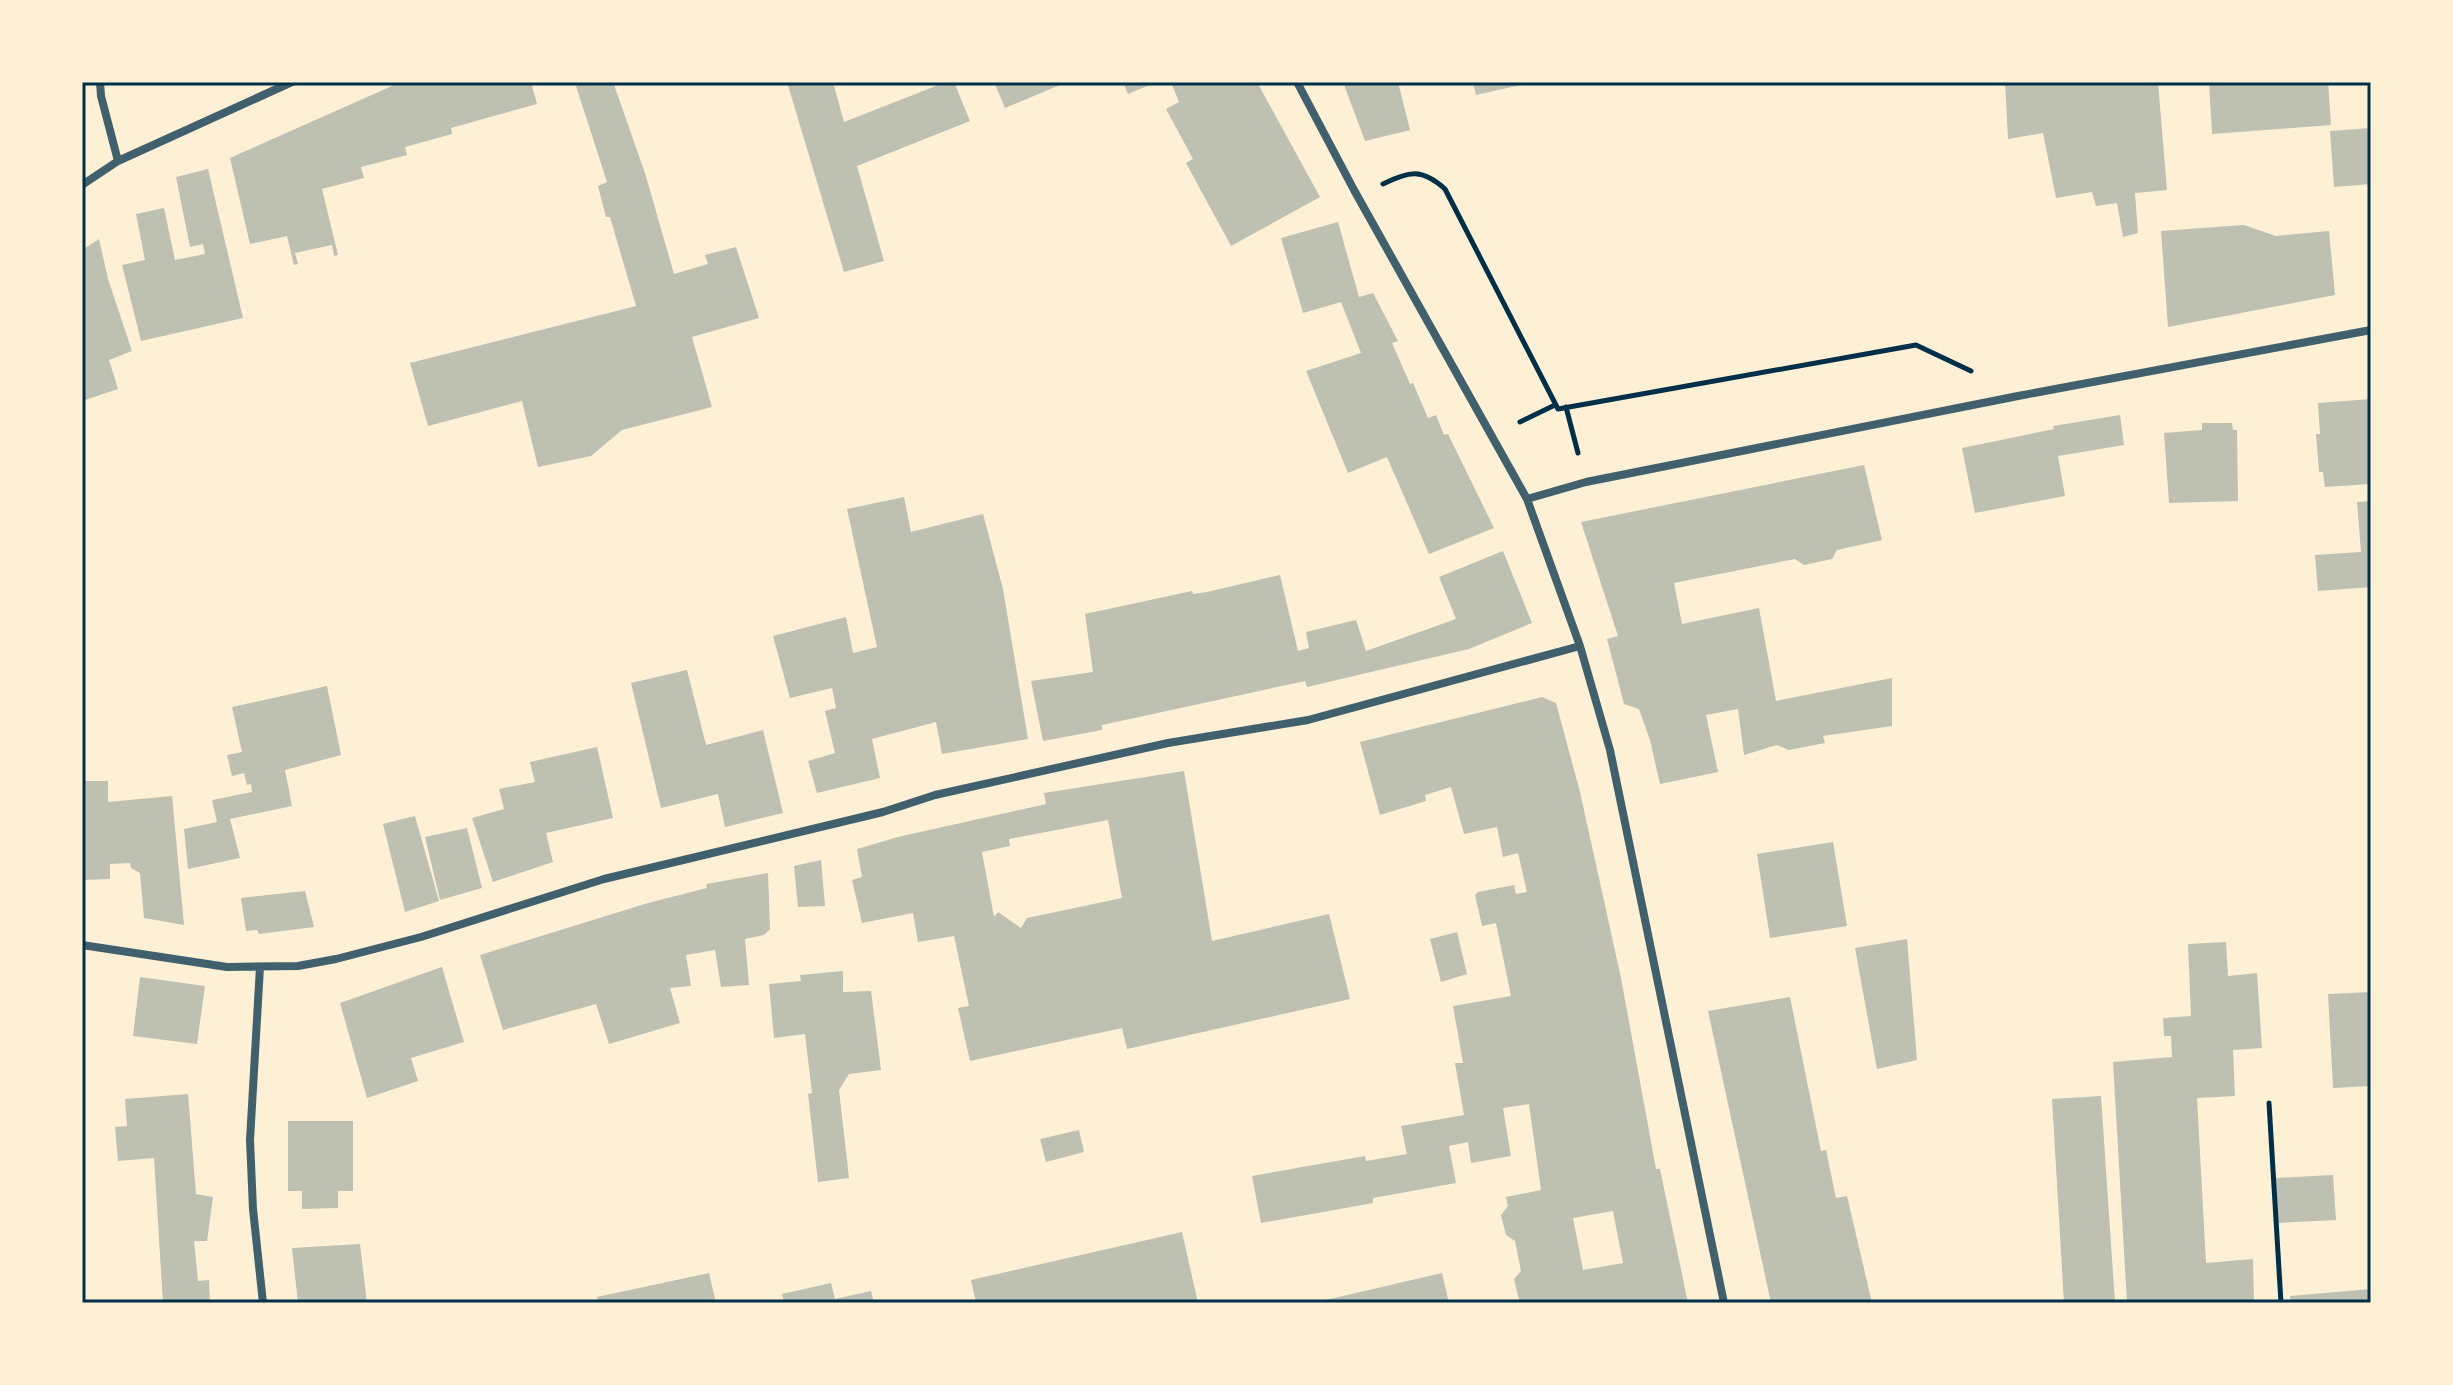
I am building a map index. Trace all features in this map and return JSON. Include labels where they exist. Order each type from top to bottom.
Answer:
[{"type":"street","points":[[100,82],[118,161]]},
{"type":"street","points":[[82,185],[118,161],[292,82]]},
{"type":"street","points":[[1297,82],[1527,499],[1580,646],[1610,750],[1724,1303]]},
{"type":"street","points":[[1527,499],[1586,482],[2371,330]]},
{"type":"street","points":[[82,945],[227,967],[298,966],[349,956],[421,937],[604,879],[883,812],[935,795],[1168,743],[1308,720],[1580,646]]},
{"type":"street","points":[[260,967],[250,1140],[253,1209],[263,1303]]},
{"type":"path","points":[[1358,197],[1402,175],[1418,173],[1432,177],[1445,189],[1558,409],[1916,345],[2018,396]]},
{"type":"path","points":[[1492,436],[1555,405]]},
{"type":"path","points":[[1566,407],[1586,482]]},
{"type":"path","points":[[2269,1103],[2281,1303]]},
{"type":"building","points":[[401,82],[531,82],[537,104],[451,128],[452,134],[405,147],[407,155],[361,167],[364,178],[322,189],[338,255],[334,256],[332,245],[295,253],[298,264],[294,265],[287,236],[250,244],[230,158]]},
{"type":"building","points":[[588,82],[613,82],[645,173],[674,274],[708,264],[705,255],[736,247],[759,318],[692,337],[712,407],[622,430],[591,456],[538,467],[522,401],[428,426],[410,363],[636,306],[610,217],[606,217],[598,186],[607,182],[576,86]]},
{"type":"building","points":[[787,82],[833,82],[844,122],[946,82],[954,82],[970,121],[857,166],[884,261],[844,272]]},
{"type":"building","points":[[994,82],[1067,82],[1005,108]]},
{"type":"building","points":[[1123,82],[1157,82],[1128,94]]},
{"type":"building","points":[[1171,82],[1257,82],[1320,197],[1231,246],[1186,163],[1193,159],[1166,109],[1179,102]]},
{"type":"building","points":[[1343,82],[1398,82],[1410,130],[1365,141]]},
{"type":"building","points":[[1473,82],[1529,82],[1529,83],[1476,95]]},
{"type":"building","points":[[2005,82],[2158,82],[2167,190],[2135,193],[2138,233],[2123,237],[2117,203],[2096,206],[2092,192],[2056,198],[2043,133],[2008,139]]},
{"type":"building","points":[[2209,82],[2328,82],[2331,125],[2212,134]]},
{"type":"building","points":[[2371,128],[2371,184],[2334,187],[2330,131]]},
{"type":"building","points":[[208,169],[243,318],[141,341],[122,265],[145,260],[136,214],[164,208],[175,260],[205,254],[203,244],[190,247],[176,177]]},
{"type":"building","points":[[1338,222],[1359,297],[1373,293],[1398,341],[1392,343],[1410,384],[1413,383],[1428,418],[1436,415],[1444,435],[1448,434],[1494,528],[1429,554],[1387,457],[1348,473],[1306,371],[1361,353],[1341,302],[1303,313],[1281,238]]},
{"type":"building","points":[[2244,225],[2276,236],[2329,231],[2335,295],[2168,327],[2161,231]]},
{"type":"building","points":[[99,239],[108,279],[132,351],[109,360],[118,389],[82,401],[82,250]]},
{"type":"building","points":[[2371,399],[2371,484],[2325,487],[2323,472],[2319,472],[2316,434],[2320,434],[2318,403]]},
{"type":"building","points":[[2120,415],[2124,445],[2058,456],[2065,496],[1975,513],[1962,448],[2054,429],[2053,426]]},
{"type":"building","points":[[2202,423],[2232,423],[2233,430],[2237,430],[2238,501],[2169,503],[2164,433],[2202,430]]},
{"type":"building","points":[[1864,465],[1882,540],[1837,550],[1832,559],[1804,565],[1795,559],[1674,583],[1682,624],[1759,608],[1776,701],[1892,678],[1892,726],[1823,736],[1825,743],[1789,750],[1777,745],[1744,755],[1738,709],[1706,715],[1718,772],[1660,784],[1639,709],[1624,704],[1607,639],[1618,636],[1581,522]]},
{"type":"building","points":[[904,497],[911,532],[983,514],[1003,589],[1028,739],[942,754],[936,722],[872,739],[880,778],[817,793],[808,761],[835,753],[825,711],[836,708],[832,688],[790,698],[773,636],[846,617],[853,653],[877,647],[847,509]]},
{"type":"building","points":[[2371,501],[2371,587],[2318,591],[2315,555],[2361,552],[2357,502]]},
{"type":"building","points":[[1503,551],[1532,623],[1469,649],[1307,687],[1305,681],[1102,725],[1102,730],[1043,741],[1031,681],[1093,672],[1085,614],[1280,575],[1298,651],[1309,648],[1306,632],[1356,620],[1366,651],[1456,619],[1439,577]]},
{"type":"building","points":[[687,670],[706,745],[763,730],[783,813],[725,827],[718,794],[661,808],[631,683]]},
{"type":"building","points":[[327,686],[341,755],[285,770],[292,806],[230,819],[240,858],[188,869],[184,829],[217,822],[212,800],[252,792],[244,773],[232,776],[227,755],[242,752],[232,707]]},
{"type":"building","points":[[1542,697],[1556,703],[1580,792],[1621,978],[1656,1169],[1660,1169],[1688,1303],[1597,1303],[1596,1300],[1587,1303],[1524,1303],[1519,1300],[1514,1279],[1521,1271],[1515,1241],[1506,1235],[1501,1215],[1508,1206],[1506,1197],[1541,1190],[1529,1104],[1503,1108],[1511,1156],[1471,1163],[1468,1142],[1449,1146],[1456,1183],[1373,1198],[1373,1203],[1261,1223],[1252,1176],[1365,1156],[1366,1161],[1407,1154],[1401,1126],[1464,1115],[1455,1063],[1463,1063],[1453,1006],[1511,996],[1496,923],[1482,926],[1475,895],[1514,885],[1516,894],[1527,892],[1518,853],[1503,857],[1497,827],[1464,834],[1451,787],[1425,795],[1426,801],[1380,815],[1360,742]],"holes":[[[1613,1211],[1623,1263],[1583,1270],[1573,1218]]]},
{"type":"building","points":[[597,747],[613,818],[546,833],[553,862],[493,882],[472,818],[504,809],[499,789],[535,782],[530,762]]},
{"type":"building","points":[[1184,771],[1212,941],[1329,914],[1350,999],[1127,1049],[1122,1028],[970,1061],[958,1008],[969,1006],[954,936],[918,942],[913,913],[862,923],[852,880],[862,877],[857,849],[1046,804],[1044,793]],"holes":[[[1108,820],[1122,898],[1027,918],[1021,928],[998,912],[994,917],[982,852],[1010,846],[1009,839]]]},
{"type":"building","points":[[82,781],[108,781],[108,802],[172,796],[184,925],[144,918],[140,873],[131,868],[130,863],[110,864],[110,879],[82,880]]},
{"type":"building","points":[[415,816],[439,901],[405,912],[383,824]]},
{"type":"building","points":[[467,828],[482,888],[440,900],[425,837]]},
{"type":"building","points":[[1833,842],[1847,926],[1770,938],[1757,854]]},
{"type":"building","points":[[821,860],[825,906],[798,907],[794,866]]},
{"type":"building","points":[[768,873],[770,929],[764,935],[745,939],[749,985],[721,987],[715,950],[686,955],[691,986],[670,988],[680,1023],[609,1044],[596,1004],[503,1030],[480,955],[707,888],[706,884]]},
{"type":"building","points":[[305,891],[314,927],[259,934],[257,930],[246,931],[241,898]]},
{"type":"building","points":[[1457,932],[1467,974],[1441,982],[1430,939]]},
{"type":"building","points":[[1907,939],[1917,1060],[1877,1069],[1855,948]]},
{"type":"building","points":[[2226,942],[2228,976],[2257,973],[2262,1048],[2233,1050],[2235,1096],[2197,1098],[2206,1263],[2253,1259],[2254,1303],[2127,1303],[2113,1062],[2172,1057],[2171,1036],[2164,1036],[2163,1018],[2191,1016],[2188,944]]},
{"type":"building","points":[[442,967],[464,1042],[411,1058],[418,1081],[367,1098],[340,1003]]},
{"type":"building","points":[[843,971],[843,992],[871,991],[881,1070],[849,1074],[839,1090],[849,1178],[818,1182],[805,1034],[774,1038],[769,984],[801,981],[800,975]]},
{"type":"building","points":[[140,977],[205,986],[197,1044],[133,1036]]},
{"type":"building","points":[[2371,992],[2371,1086],[2333,1088],[2328,994]]},
{"type":"building","points":[[1790,997],[1821,1151],[1826,1150],[1836,1198],[1847,1196],[1872,1303],[1771,1303],[1708,1011]]},
{"type":"building","points":[[188,1094],[196,1194],[213,1197],[207,1241],[194,1241],[198,1281],[209,1280],[210,1303],[163,1303],[154,1158],[118,1161],[115,1127],[127,1126],[125,1099]]},
{"type":"building","points":[[2101,1096],[2115,1303],[2064,1303],[2052,1099]]},
{"type":"building","points":[[288,1121],[353,1121],[353,1191],[338,1191],[338,1208],[302,1209],[302,1191],[288,1191]]},
{"type":"building","points":[[1079,1130],[1084,1152],[1046,1162],[1040,1139]]},
{"type":"building","points":[[2333,1175],[2336,1220],[2278,1223],[2276,1178]]},
{"type":"building","points":[[1182,1232],[1198,1303],[976,1303],[971,1280]]},
{"type":"building","points":[[360,1244],[367,1303],[298,1303],[292,1248]]},
{"type":"building","points":[[709,1273],[716,1303],[599,1303],[597,1297]]},
{"type":"building","points":[[1442,1273],[1449,1303],[1317,1302]]},
{"type":"building","points":[[831,1283],[835,1299],[871,1291],[874,1303],[784,1303],[782,1294]]},
{"type":"building","points":[[2371,1289],[2371,1303],[2291,1303],[2290,1296]]}]
